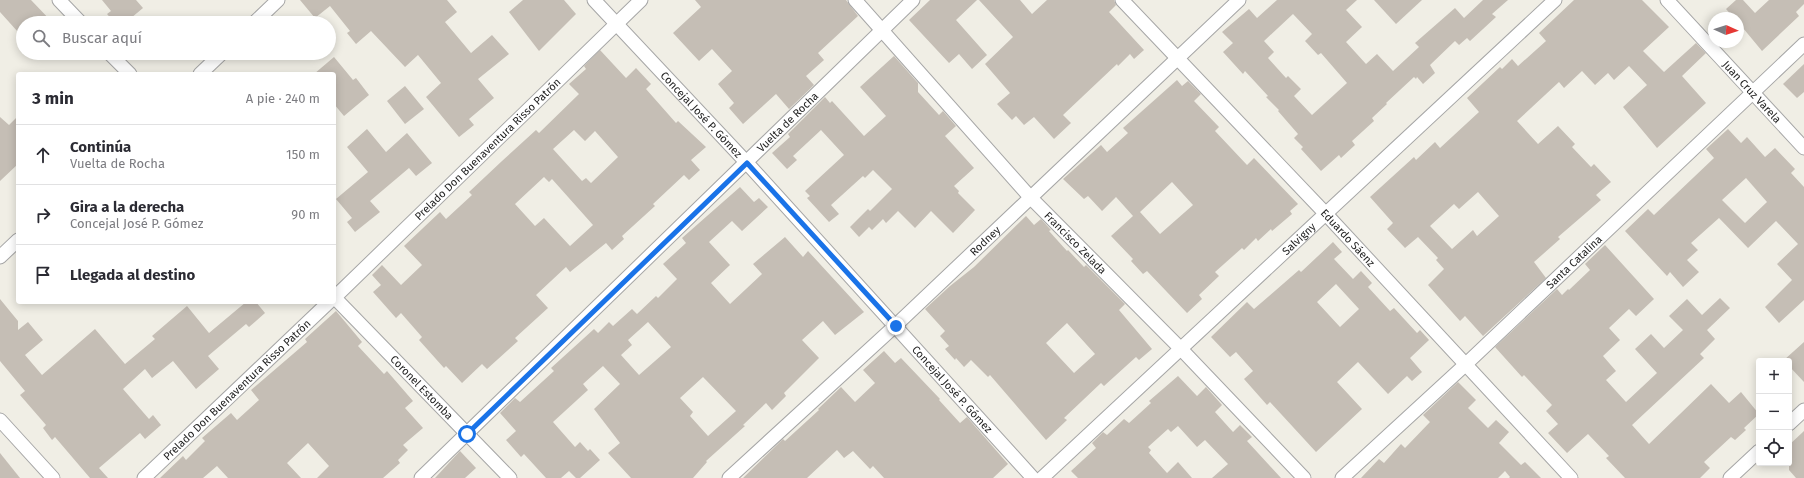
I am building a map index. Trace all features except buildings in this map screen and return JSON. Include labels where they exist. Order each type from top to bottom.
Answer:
[{"type":"street","points":[[59,0],[74,16]]},
{"type":"street","points":[[261,16],[278,0]]},
{"type":"street","name":"Concejal José P. Gómez","points":[[594,0],[747,163],[1033,478]]},
{"type":"street","name":"Prelado Don Buenaventura Risso Patrón","points":[[336,295],[641,0]]},
{"type":"street","name":"Francisco Zelada","points":[[855,0],[1030,197],[1181,349],[1304,478]]},
{"type":"street","name":"Vuelta de Rocha","points":[[421,478],[747,163],[913,0]]},
{"type":"street","name":"Eduardo Sáenz","points":[[1122,0],[1325,213],[1571,478]]},
{"type":"street","name":"Rodney","points":[[729,478],[896,326],[1176,58],[1239,0]]},
{"type":"street","name":"Salvigny","points":[[1042,478],[1555,0]]},
{"type":"street","name":"Juan Cruz Varela","points":[[1667,0],[1804,148]]},
{"type":"street","name":"Santa Catalina","points":[[1342,478],[1465,365],[1804,44]]},
{"type":"street","points":[[117,60],[128,72]]},
{"type":"street","points":[[202,72],[215,60]]},
{"type":"street","points":[[0,257],[16,242]]},
{"type":"street","name":"Coronel Estomba","points":[[336,299],[510,478]]},
{"type":"street","name":"Prelado Don Buenaventura Risso Patrón","points":[[144,478],[327,304]]},
{"type":"street","points":[[1792,421],[1804,410]]},
{"type":"street","points":[[0,420],[53,478]]},
{"type":"street","points":[[1730,478],[1756,454]]},
{"type":"route","points":[[467,434],[747,163],[896,326]]}]
